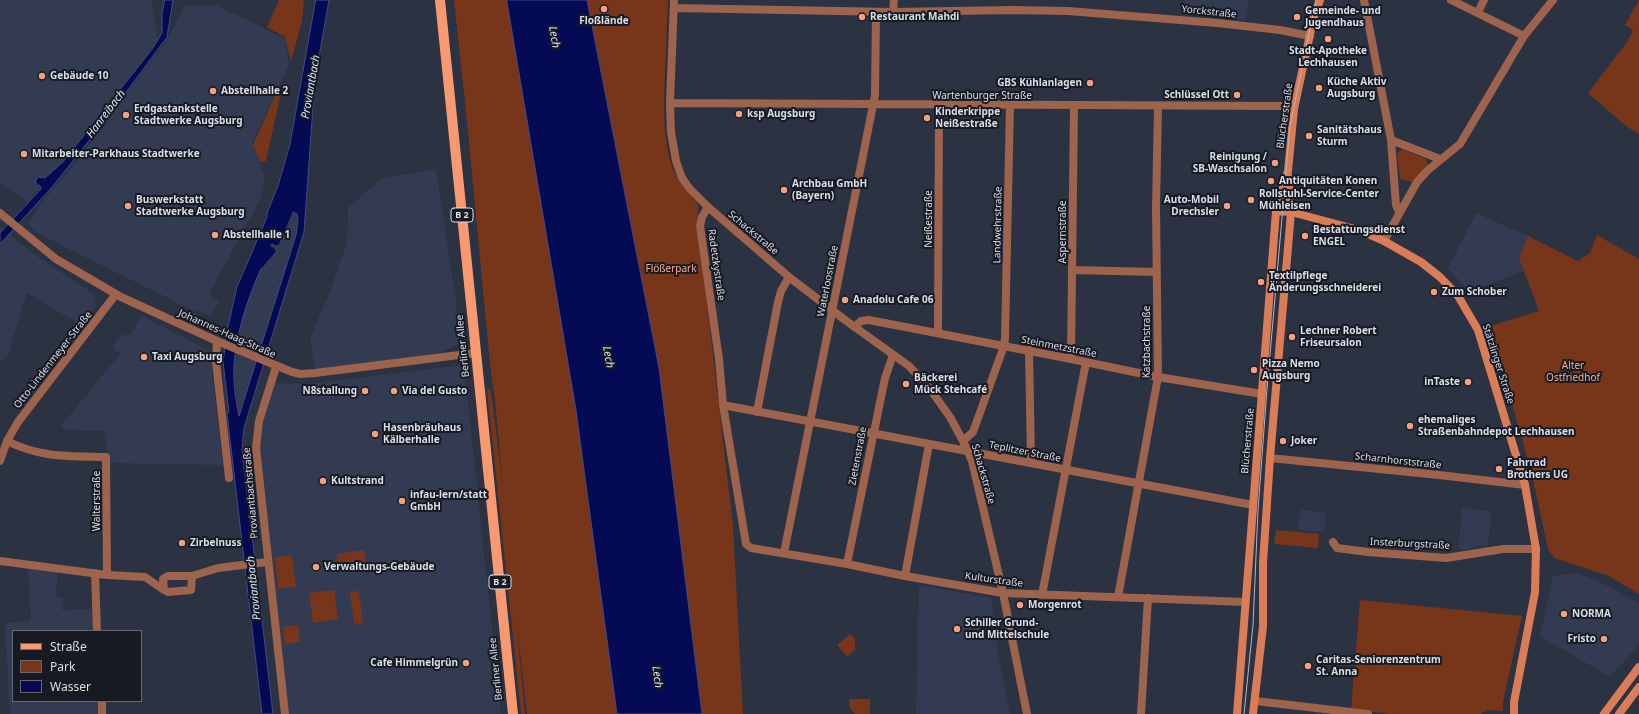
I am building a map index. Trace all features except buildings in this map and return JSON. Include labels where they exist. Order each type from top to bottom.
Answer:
[{"type":"main road","name":"Berliner Allee","points":[[440,0],[513,714]]},
{"type":"street","points":[[894,0],[894,12]]},
{"type":"street","name":"Blücherstraße","points":[[1253,714],[1264,620],[1264,563],[1270,458],[1291,212],[1288,171],[1294,109],[1314,16],[1315,0]]},
{"type":"street","name":"Blücherstraße","points":[[1314,16],[1320,0]]},
{"type":"street","points":[[1364,0],[1391,140],[1396,205],[1399,212]]},
{"type":"street","points":[[1451,0],[1524,36]]},
{"type":"street","points":[[1478,12],[1484,0]]},
{"type":"street","points":[[1384,241],[1417,182],[1440,159],[1460,144],[1524,36],[1552,0]]},
{"type":"street","points":[[674,4],[670,103],[672,141],[676,161],[682,178],[690,189],[708,207]]},
{"type":"street","name":"Yorckstraße","points":[[674,4],[876,12],[1012,10],[1068,11],[1280,30],[1310,36]]},
{"type":"street","name":"Waterloostraße","points":[[784,553],[875,95],[876,12]]},
{"type":"street","name":"Wartenburger Straße","points":[[670,103],[939,106],[1282,106],[1294,109]]},
{"type":"street","name":"Neißestraße","points":[[938,332],[939,106]]},
{"type":"street","name":"Landwehrstraße","points":[[963,441],[973,432],[1004,346],[1010,106]]},
{"type":"street","name":"Aspernstraße","points":[[1072,359],[1074,106]]},
{"type":"street","name":"Katzbachstraße","points":[[1118,597],[1158,377],[1156,272],[1158,106]]},
{"type":"street","points":[[1391,140],[1440,159]]},
{"type":"street","name":"Blücherstraße","points":[[1237,714],[1276,211],[1288,171]]},
{"type":"street","name":"Schackstraße","points":[[708,207],[789,276],[832,310],[909,366],[930,389],[950,417],[968,452],[1003,593],[1027,714]]},
{"type":"street","name":"Radetzkystraße","points":[[708,207],[702,217],[700,226],[723,405],[743,537],[746,544]]},
{"type":"street","name":"Stätzlinger Straße","points":[[1276,211],[1291,212],[1342,224],[1384,241],[1421,262],[1440,277],[1458,296],[1478,330],[1525,486],[1536,549],[1535,592],[1514,702],[1514,714]]},
{"type":"street","name":"Johannes-Haag-Straße","points":[[0,213],[56,259],[116,294],[220,343],[276,367],[292,372],[302,374],[314,373],[475,352]]},
{"type":"street","points":[[1072,270],[1156,272]]},
{"type":"street","points":[[757,412],[778,302],[781,291],[789,276]]},
{"type":"street","name":"Otto-Lindenmeyer-Straße","points":[[0,461],[7,441],[18,422],[116,294]]},
{"type":"street","name":"Steinmetzstraße","points":[[854,326],[861,321],[869,320],[938,332],[1158,377],[1262,394]]},
{"type":"street","points":[[220,343],[216,362],[229,478]]},
{"type":"street","points":[[1029,350],[1031,462]]},
{"type":"street","name":"Zietenstraße","points":[[847,564],[872,434],[885,378],[893,355]]},
{"type":"street","points":[[1042,595],[1086,362]]},
{"type":"street","name":"Proviantbachstraße","points":[[276,367],[259,421],[256,448],[263,562],[285,714]]},
{"type":"street","name":"Teplitzer Straße","points":[[723,405],[1253,505]]},
{"type":"street","name":"Walterstraße","points":[[7,441],[24,450],[55,456],[106,457],[107,575]]},
{"type":"street","points":[[906,576],[929,444]]},
{"type":"street","name":"Scharnhorststraße","points":[[1270,458],[1439,475],[1525,486]]},
{"type":"street","name":"Insterburgstraße","points":[[1333,542],[1337,548],[1349,550],[1446,558],[1503,549],[1536,549]]},
{"type":"street","name":"Kulturstraße","points":[[746,544],[751,548],[1003,593],[1245,602]]},
{"type":"street","points":[[0,561],[107,575],[145,576],[168,592],[191,590],[192,576]]},
{"type":"street","points":[[164,590],[162,583],[163,579],[168,576],[192,576],[218,568],[263,562]]},
{"type":"street","points":[[95,573],[97,630]]},
{"type":"street","points":[[1141,714],[1148,598]]},
{"type":"street","points":[[1604,714],[1639,667]]},
{"type":"street","points":[[1619,714],[1639,687]]},
{"type":"street","points":[[1254,701],[1368,714]]},
{"type":"street","points":[[102,702],[102,714]]},
{"type":"shaded area","points":[[0,0],[151,0],[158,41],[62,162],[27,202],[0,183]]},
{"type":"shaded area","points":[[1184,0],[1249,0],[1246,20],[1183,13]]},
{"type":"shaded area","points":[[216,5],[286,39],[289,65],[252,143],[265,178],[260,200],[209,294],[219,301],[211,317],[199,310],[196,312],[63,246],[34,231],[28,223],[42,202],[73,166],[169,37],[184,6]]},
{"type":"shaded area","points":[[436,169],[456,302],[460,344],[425,358],[315,373],[310,338],[330,292],[347,242],[348,208],[381,179]]},
{"type":"shaded area","points":[[289,210],[297,214],[298,221],[296,235],[239,416],[234,368],[238,335],[246,304],[280,227],[278,226],[284,213]]},
{"type":"shaded area","points":[[1476,213],[1528,236],[1519,258],[1524,271],[1469,292],[1448,268]]},
{"type":"shaded area","points":[[0,226],[32,253],[94,294],[96,306],[81,325],[27,293],[8,355],[0,362]]},
{"type":"shaded area","points":[[141,315],[212,352],[212,373],[223,465],[108,463],[105,431],[68,430],[61,426],[120,354],[112,347],[120,336],[131,334]]},
{"type":"shaded area","points":[[464,365],[501,714],[286,714],[256,438],[274,383],[305,384]]},
{"type":"shaded area","points":[[1462,508],[1491,511],[1488,546],[1481,545],[1465,550],[1458,549]]},
{"type":"shaded area","points":[[1300,510],[1326,513],[1324,532],[1298,530]]},
{"type":"shaded area","points":[[28,564],[58,568],[56,597],[63,598],[62,610],[96,609],[97,630],[12,630],[12,702],[102,702],[102,714],[10,714],[5,623],[31,620]]},
{"type":"shaded area","points":[[1577,573],[1606,585],[1639,603],[1639,645],[1610,677],[1540,636],[1553,576]]},
{"type":"shaded area","name":"Schiller Grund- und Mittelschule","points":[[919,585],[991,598],[999,660],[1010,714],[916,714]]},
{"type":"green space","points":[[279,0],[304,0],[302,21],[291,62],[285,37],[267,27]]},
{"type":"green space","points":[[454,0],[507,0],[576,410],[617,714],[527,714],[516,619],[525,714],[521,714],[487,390],[487,388],[490,390],[492,399],[503,486]]},
{"type":"green space","name":"Flößerpark","points":[[587,0],[668,0],[664,96],[666,141],[673,170],[682,185],[698,204],[698,227],[733,526],[743,714],[702,714],[659,368]]},
{"type":"green space","points":[[1639,0],[1639,134],[1627,127],[1588,93],[1627,42],[1633,30],[1625,25]]},
{"type":"green space","points":[[279,87],[282,88],[266,161],[260,162],[253,145]]},
{"type":"green space","points":[[1402,149],[1426,159],[1428,164],[1412,182],[1400,179],[1397,154]]},
{"type":"green space","name":"Alter Ostfriedhof","points":[[1597,235],[1639,259],[1639,594],[1609,576],[1554,558],[1548,549],[1531,471],[1490,326],[1539,311],[1519,258],[1528,236],[1578,261],[1590,253]]},
{"type":"green space","points":[[1276,530],[1319,534],[1318,548],[1274,544]]},
{"type":"green space","points":[[364,550],[366,567],[339,570],[337,554]]},
{"type":"green space","points":[[290,555],[292,556],[296,586],[280,589],[278,588],[275,558]]},
{"type":"green space","points":[[334,590],[338,619],[313,623],[309,593]]},
{"type":"green space","points":[[359,591],[363,623],[354,624],[350,592]]},
{"type":"green space","points":[[1360,600],[1522,616],[1503,701],[1503,711],[1487,710],[1481,714],[1393,714],[1351,710]]},
{"type":"green space","points":[[298,625],[300,642],[285,644],[283,627]]},
{"type":"green space","points":[[850,634],[855,639],[855,650],[847,657],[837,645]]},
{"type":"green space","points":[[849,699],[870,699],[870,714],[855,714],[850,708]]},
{"type":"water","name":"Hanreibach","points":[[165,0],[173,0],[167,37],[107,118],[53,186],[0,244],[0,233],[41,189],[41,187],[35,182],[38,177],[45,178],[63,162],[153,48],[162,33],[162,14]]},
{"type":"water","points":[[316,0],[329,0],[315,79],[304,232],[244,428],[242,450],[273,714],[262,714],[227,413],[229,412],[223,362],[227,331],[237,287],[267,217],[267,213],[278,186],[290,144]],"holes":[[[289,210],[297,214],[298,221],[296,235],[239,416],[235,392],[234,367],[236,348],[244,313],[264,261],[280,227],[279,226],[284,213]]]},
{"type":"water","name":"Lech","points":[[507,0],[587,0],[659,368],[702,714],[617,714],[576,410]]},
{"type":"waterway","name":"Proviantbach","points":[[276,241],[289,210],[287,200]]},
{"type":"waterway","name":"Proviantbach","points":[[260,264],[271,251]]},
{"type":"tram line","points":[[1244,714],[1253,625],[1258,510],[1267,389],[1290,126],[1316,0]]},
{"type":"place","name":"Floßlände","points":[[604,9]]},
{"type":"place","name":"Restaurant Mahdi","points":[[862,17]]},
{"type":"place","name":"Gemeinde- und Jugendhaus","points":[[1297,17]]},
{"type":"place","name":"Stadt-Apotheke Lechhausen","points":[[1328,39]]},
{"type":"place","name":"Gebäude 10","points":[[42,76]]},
{"type":"place","name":"GBS Kühlanlagen","points":[[1090,83]]},
{"type":"place","name":"Küche Aktiv Augsburg","points":[[1319,88]]},
{"type":"place","name":"Abstellhalle 2","points":[[213,91]]},
{"type":"place","name":"Schlüssel Ott","points":[[1237,95]]},
{"type":"place","name":"ksp Augsburg","points":[[739,114]]},
{"type":"place","name":"Erdgastankstelle Stadtwerke Augsburg","points":[[126,115]]},
{"type":"place","name":"Kinderkrippe Neißestraße","points":[[927,118]]},
{"type":"place","name":"Sanitätshaus Sturm","points":[[1309,136]]},
{"type":"place","name":"Mitarbeiter-Parkhaus Stadtwerke","points":[[24,154]]},
{"type":"place","name":"Reinigung / SB-Waschsalon","points":[[1275,163]]},
{"type":"place","name":"Antiquitäten Konen","points":[[1271,181]]},
{"type":"place","name":"Archbau GmbH (Bayern)","points":[[784,190]]},
{"type":"place","name":"Rollstuhl-Service-Center Mühleisen","points":[[1251,200]]},
{"type":"place","name":"Buswerkstatt Stadtwerke Augsburg","points":[[128,206]]},
{"type":"place","name":"Auto-Mobil Drechsler","points":[[1227,206]]},
{"type":"place","name":"Abstellhalle 1","points":[[215,235]]},
{"type":"place","name":"Bestattungsdienst ENGEL","points":[[1305,236]]},
{"type":"place","name":"Textilpflege Änderungsschneiderei","points":[[1261,282]]},
{"type":"place","name":"Zum Schober","points":[[1434,292]]},
{"type":"place","name":"Anadolu Cafe 06","points":[[845,300]]},
{"type":"place","name":"Lechner Robert Friseursalon","points":[[1292,337]]},
{"type":"place","name":"Taxi Augsburg","points":[[144,357]]},
{"type":"place","name":"Pizza Nemo Augsburg","points":[[1254,370]]},
{"type":"place","name":"inTaste","points":[[1468,382]]},
{"type":"place","name":"Bäckerei Mück Stehcafé","points":[[906,384]]},
{"type":"place","name":"N8stallung","points":[[365,391]]},
{"type":"place","name":"Via del Gusto","points":[[394,391]]},
{"type":"place","name":"ehemaliges Straßenbahndepot Lechhausen","points":[[1410,426]]},
{"type":"place","name":"Hasenbräuhaus Kälberhalle","points":[[375,434]]},
{"type":"place","name":"Joker","points":[[1283,441]]},
{"type":"place","name":"Fahrrad Brothers UG","points":[[1499,469]]},
{"type":"place","name":"Kultstrand","points":[[323,481]]},
{"type":"place","name":"infau-lern/statt GmbH","points":[[402,501]]},
{"type":"place","name":"Zirbelnuss","points":[[182,543]]},
{"type":"place","name":"Verwaltungs-Gebäude","points":[[316,567]]},
{"type":"place","name":"Morgenrot","points":[[1020,605]]},
{"type":"place","name":"NORMA","points":[[1564,614]]},
{"type":"place","name":"Schiller Grund- und Mittelschule","points":[[957,629]]},
{"type":"place","name":"Fristo","points":[[1604,639]]},
{"type":"place","name":"Cafe Himmelgrün","points":[[466,663]]},
{"type":"place","name":"Caritas-Seniorenzentrum St. Anna","points":[[1308,666]]}]
